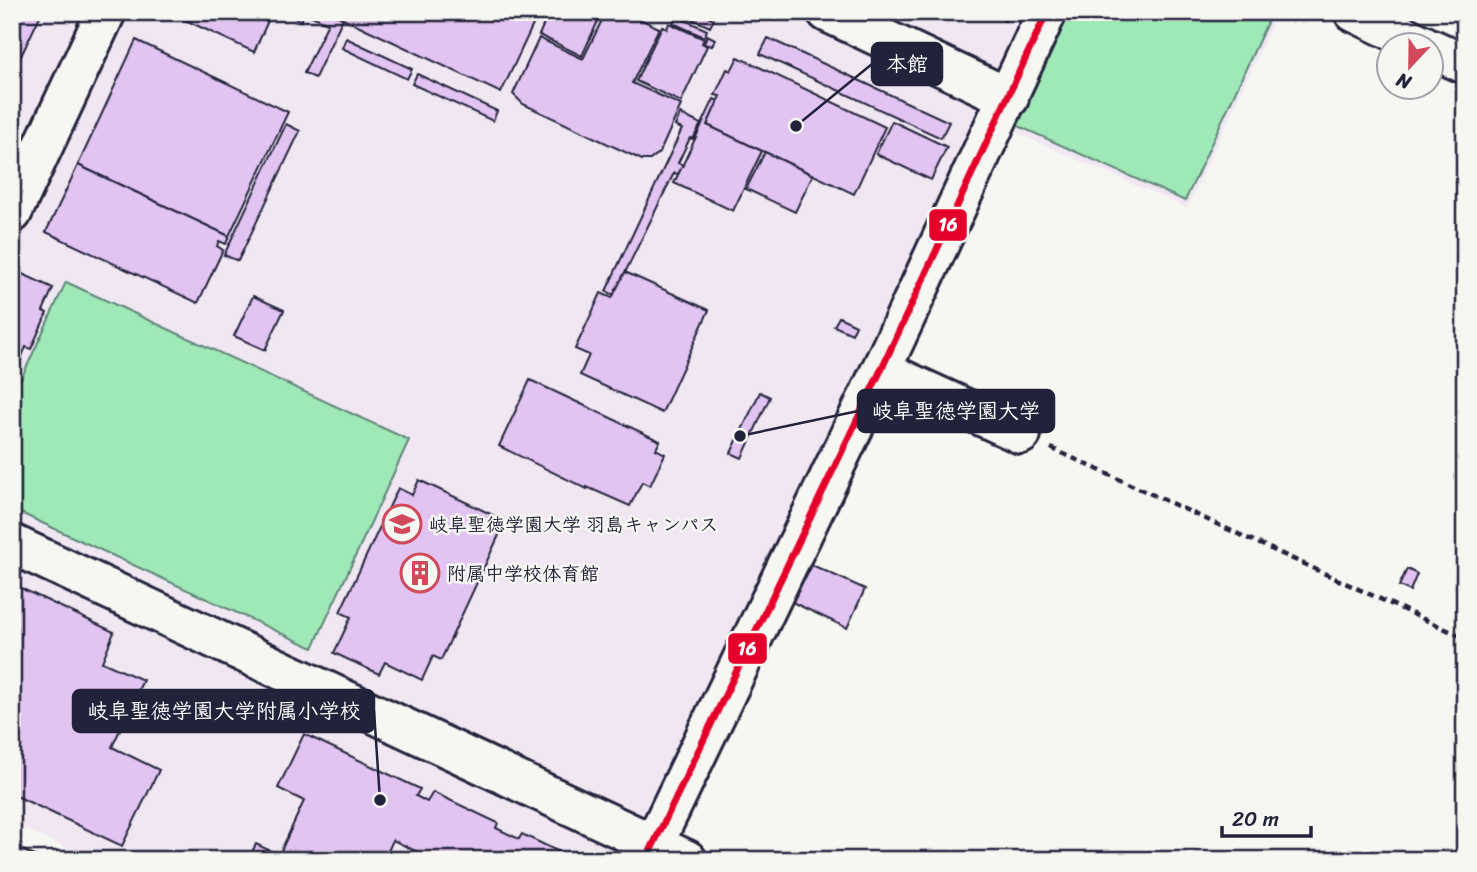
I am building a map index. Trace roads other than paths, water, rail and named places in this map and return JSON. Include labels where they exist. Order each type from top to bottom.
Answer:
[{"type":"street","points":[[12,213],[106,12]]},
{"type":"street","points":[[827,12],[1009,98]]},
{"type":"street","points":[[12,544],[662,854],[1046,12]]},
{"type":"street","points":[[1354,12],[1396,32]]},
{"type":"street","points":[[1446,55],[1465,64]]},
{"type":"street","points":[[881,370],[1021,434]]},
{"type":"place","name":"本館","points":[[796,126]]},
{"type":"place","name":"岐阜聖徳学園大学","points":[[740,436]]},
{"type":"place","name":"岐阜聖徳学園大学 羽島キャンパス","points":[[402,524]]},
{"type":"place","name":"附属中学校体育館","points":[[420,573]]},
{"type":"place","name":"岐阜聖徳学園大学附属小学校","points":[[380,800]]}]
